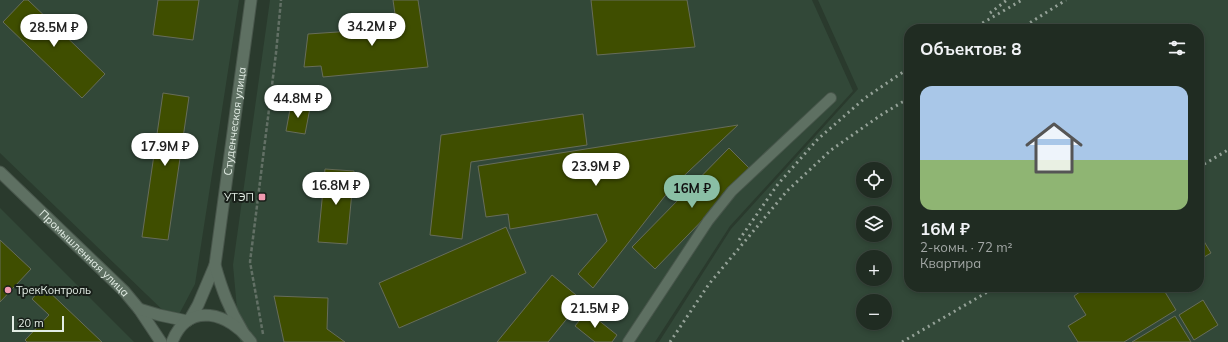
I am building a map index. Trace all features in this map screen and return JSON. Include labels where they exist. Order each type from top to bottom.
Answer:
[{"type":"main road","name":"Студенческая улица","points":[[242,332],[224,297],[215,265],[251,0]]},
{"type":"main road","name":"Промышленная улица","points":[[0,172],[124,291],[139,309],[161,342]]},
{"type":"main road","points":[[189,320],[198,305],[215,265]]},
{"type":"main road","points":[[139,309],[159,315],[189,320]]},
{"type":"main road","points":[[172,342],[179,328],[189,320],[197,316],[208,314],[232,322],[251,342]]},
{"type":"lane","points":[[628,342],[708,221],[732,191],[831,98]]},
{"type":"path","points":[[263,335],[250,262],[276,53],[281,0]]},
{"type":"shaded area","points":[[0,0],[239,0],[195,284],[175,322],[0,153]]},
{"type":"shaded area","points":[[270,0],[812,0],[853,91],[730,226],[655,342],[240,342],[233,265]]},
{"type":"shaded area","points":[[818,0],[1228,0],[1228,342],[659,342],[731,229],[858,89]]},
{"type":"shaded area","points":[[0,208],[134,342],[0,342]]},
{"type":"building","points":[[24,0],[28,0],[105,74],[82,98],[3,22]]},
{"type":"building","points":[[158,0],[199,0],[193,40],[153,35]]},
{"type":"building","points":[[393,0],[418,0],[428,67],[323,77],[321,66],[304,67],[308,34],[397,28]]},
{"type":"building","points":[[591,0],[687,0],[695,47],[597,55]]},
{"type":"building","points":[[163,93],[189,97],[168,240],[142,237]]},
{"type":"building","points":[[291,104],[310,108],[305,134],[286,131]]},
{"type":"building","points":[[583,114],[587,145],[471,162],[462,239],[430,235],[441,135]]},
{"type":"building","points":[[738,125],[672,187],[593,288],[578,274],[607,241],[597,214],[510,229],[508,214],[486,217],[478,166]]},
{"type":"building","points":[[729,148],[751,170],[655,269],[632,247]]},
{"type":"building","points":[[325,169],[354,171],[347,244],[318,242]]},
{"type":"building","points":[[506,227],[526,273],[399,328],[379,283]]},
{"type":"building","points":[[0,240],[31,269],[0,302]]},
{"type":"building","points":[[1204,241],[1211,253],[1204,257]]},
{"type":"building","points":[[552,275],[582,300],[548,342],[497,342]]},
{"type":"building","points":[[43,286],[102,342],[27,342],[25,340],[49,315],[32,299]]},
{"type":"building","points":[[1080,292],[1165,292],[1176,310],[1124,342],[1078,342],[1068,326],[1086,315],[1074,296]]},
{"type":"building","points":[[274,296],[328,298],[327,329],[345,342],[284,342]]},
{"type":"building","points":[[1203,300],[1218,325],[1194,340],[1179,315]]},
{"type":"building","points":[[587,311],[617,335],[612,342],[595,342],[575,326]]},
{"type":"building","points":[[1175,316],[1191,342],[1132,342]]},
{"type":"railway","points":[[990,13],[1007,0]]},
{"type":"railway","points":[[981,24],[1022,0]]},
{"type":"railway","points":[[1028,24],[1066,0]]},
{"type":"railway","points":[[739,240],[778,184],[818,139],[865,98],[904,71]]},
{"type":"railway","points":[[670,342],[709,284],[787,191],[831,150],[881,115],[904,101]]},
{"type":"railway","points":[[1204,164],[1228,150]]},
{"type":"railway","points":[[902,342],[987,292]]},
{"type":"place","name":"УТЭП","points":[[262,197]]},
{"type":"place","name":"ТрекКонтроль","points":[[8,290]]}]
